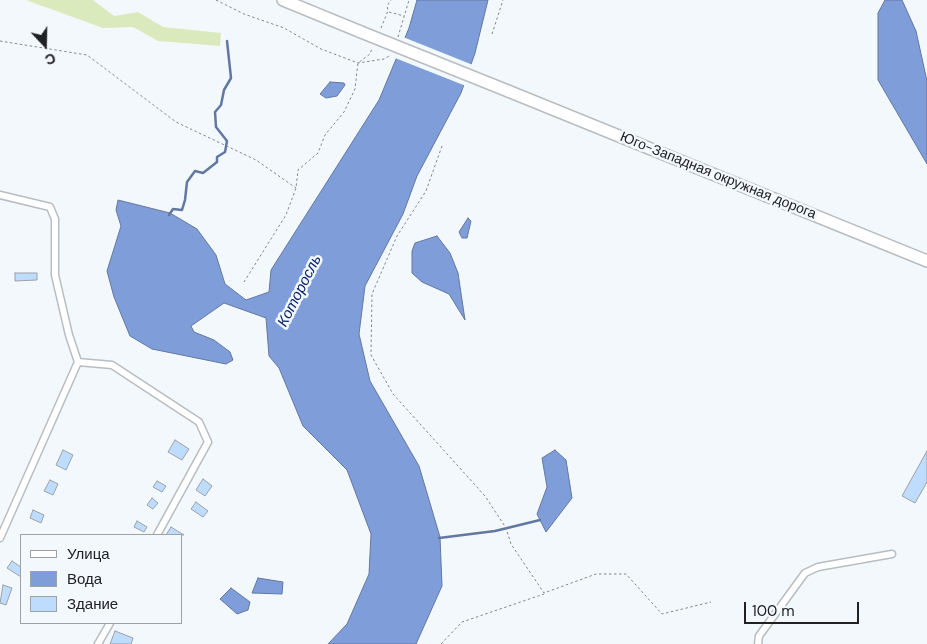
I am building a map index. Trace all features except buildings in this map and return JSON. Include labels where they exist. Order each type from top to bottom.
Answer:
[{"type":"highway","name":"Юго-Западная окружная дорога","points":[[283,0],[927,261]]},
{"type":"street","points":[[0,195],[50,207],[55,219],[55,275],[69,335],[78,362],[2,527],[0,538]]},
{"type":"street","points":[[78,362],[112,365],[199,422],[208,442],[158,534]]},
{"type":"street","points":[[758,644],[759,636],[805,573],[818,567],[892,554]]},
{"type":"street","points":[[98,644],[109,624]]},
{"type":"path","points":[[216,0],[244,14],[284,28],[321,49],[358,63],[355,89],[344,112],[325,135],[318,153],[298,170],[296,188],[286,215],[244,282]]},
{"type":"path","points":[[492,34],[503,0]]},
{"type":"path","points":[[388,12],[404,16]]},
{"type":"path","points":[[0,40],[87,55],[176,122],[256,160],[296,188]]},
{"type":"path","points":[[442,146],[426,191],[396,236],[372,294],[371,356],[392,394],[484,496],[506,528],[511,544],[544,593]]},
{"type":"path","points":[[441,644],[462,622],[596,574],[626,574],[662,614],[710,602]]},
{"type":"green space","points":[[26,0],[93,0],[114,16],[138,12],[163,27],[221,33],[220,46],[158,41],[133,27],[103,28]]},
{"type":"water","name":"Которосль","points":[[417,0],[488,0],[475,53],[461,93],[417,176],[403,214],[365,286],[359,334],[370,381],[419,466],[440,537],[442,586],[416,644],[328,644],[347,624],[369,574],[371,534],[347,470],[303,426],[279,368],[269,356],[266,318],[224,303],[191,326],[194,332],[214,340],[230,352],[233,360],[226,364],[152,349],[130,336],[114,297],[107,271],[121,226],[116,210],[118,200],[170,213],[197,229],[216,255],[225,284],[246,300],[269,292],[271,270],[379,100],[409,28]]},
{"type":"water","points":[[885,0],[902,0],[916,31],[927,81],[927,164],[878,80],[878,13]]},
{"type":"water","points":[[330,82],[344,83],[345,85],[337,96],[326,98],[320,94]]},
{"type":"water","points":[[468,218],[471,221],[467,238],[462,238],[459,232]]},
{"type":"water","points":[[437,236],[450,253],[458,273],[465,320],[449,294],[422,282],[412,273],[412,251],[415,243]]},
{"type":"water","points":[[555,450],[566,460],[572,498],[546,532],[537,514],[547,487],[542,458]]},
{"type":"water","points":[[258,578],[283,582],[282,594],[252,593]]},
{"type":"water","points":[[231,588],[250,602],[248,610],[237,614],[220,599]]},
{"type":"pier","points":[[403,37],[473,65],[466,86],[395,58]]},
{"type":"waterway","points":[[169,215],[173,209],[182,210],[187,182],[195,171],[203,173],[217,162],[217,157],[225,152],[227,141],[216,127],[215,112],[221,105],[224,90],[231,78],[227,41]]},
{"type":"waterway","points":[[439,538],[495,531],[540,520]]}]
